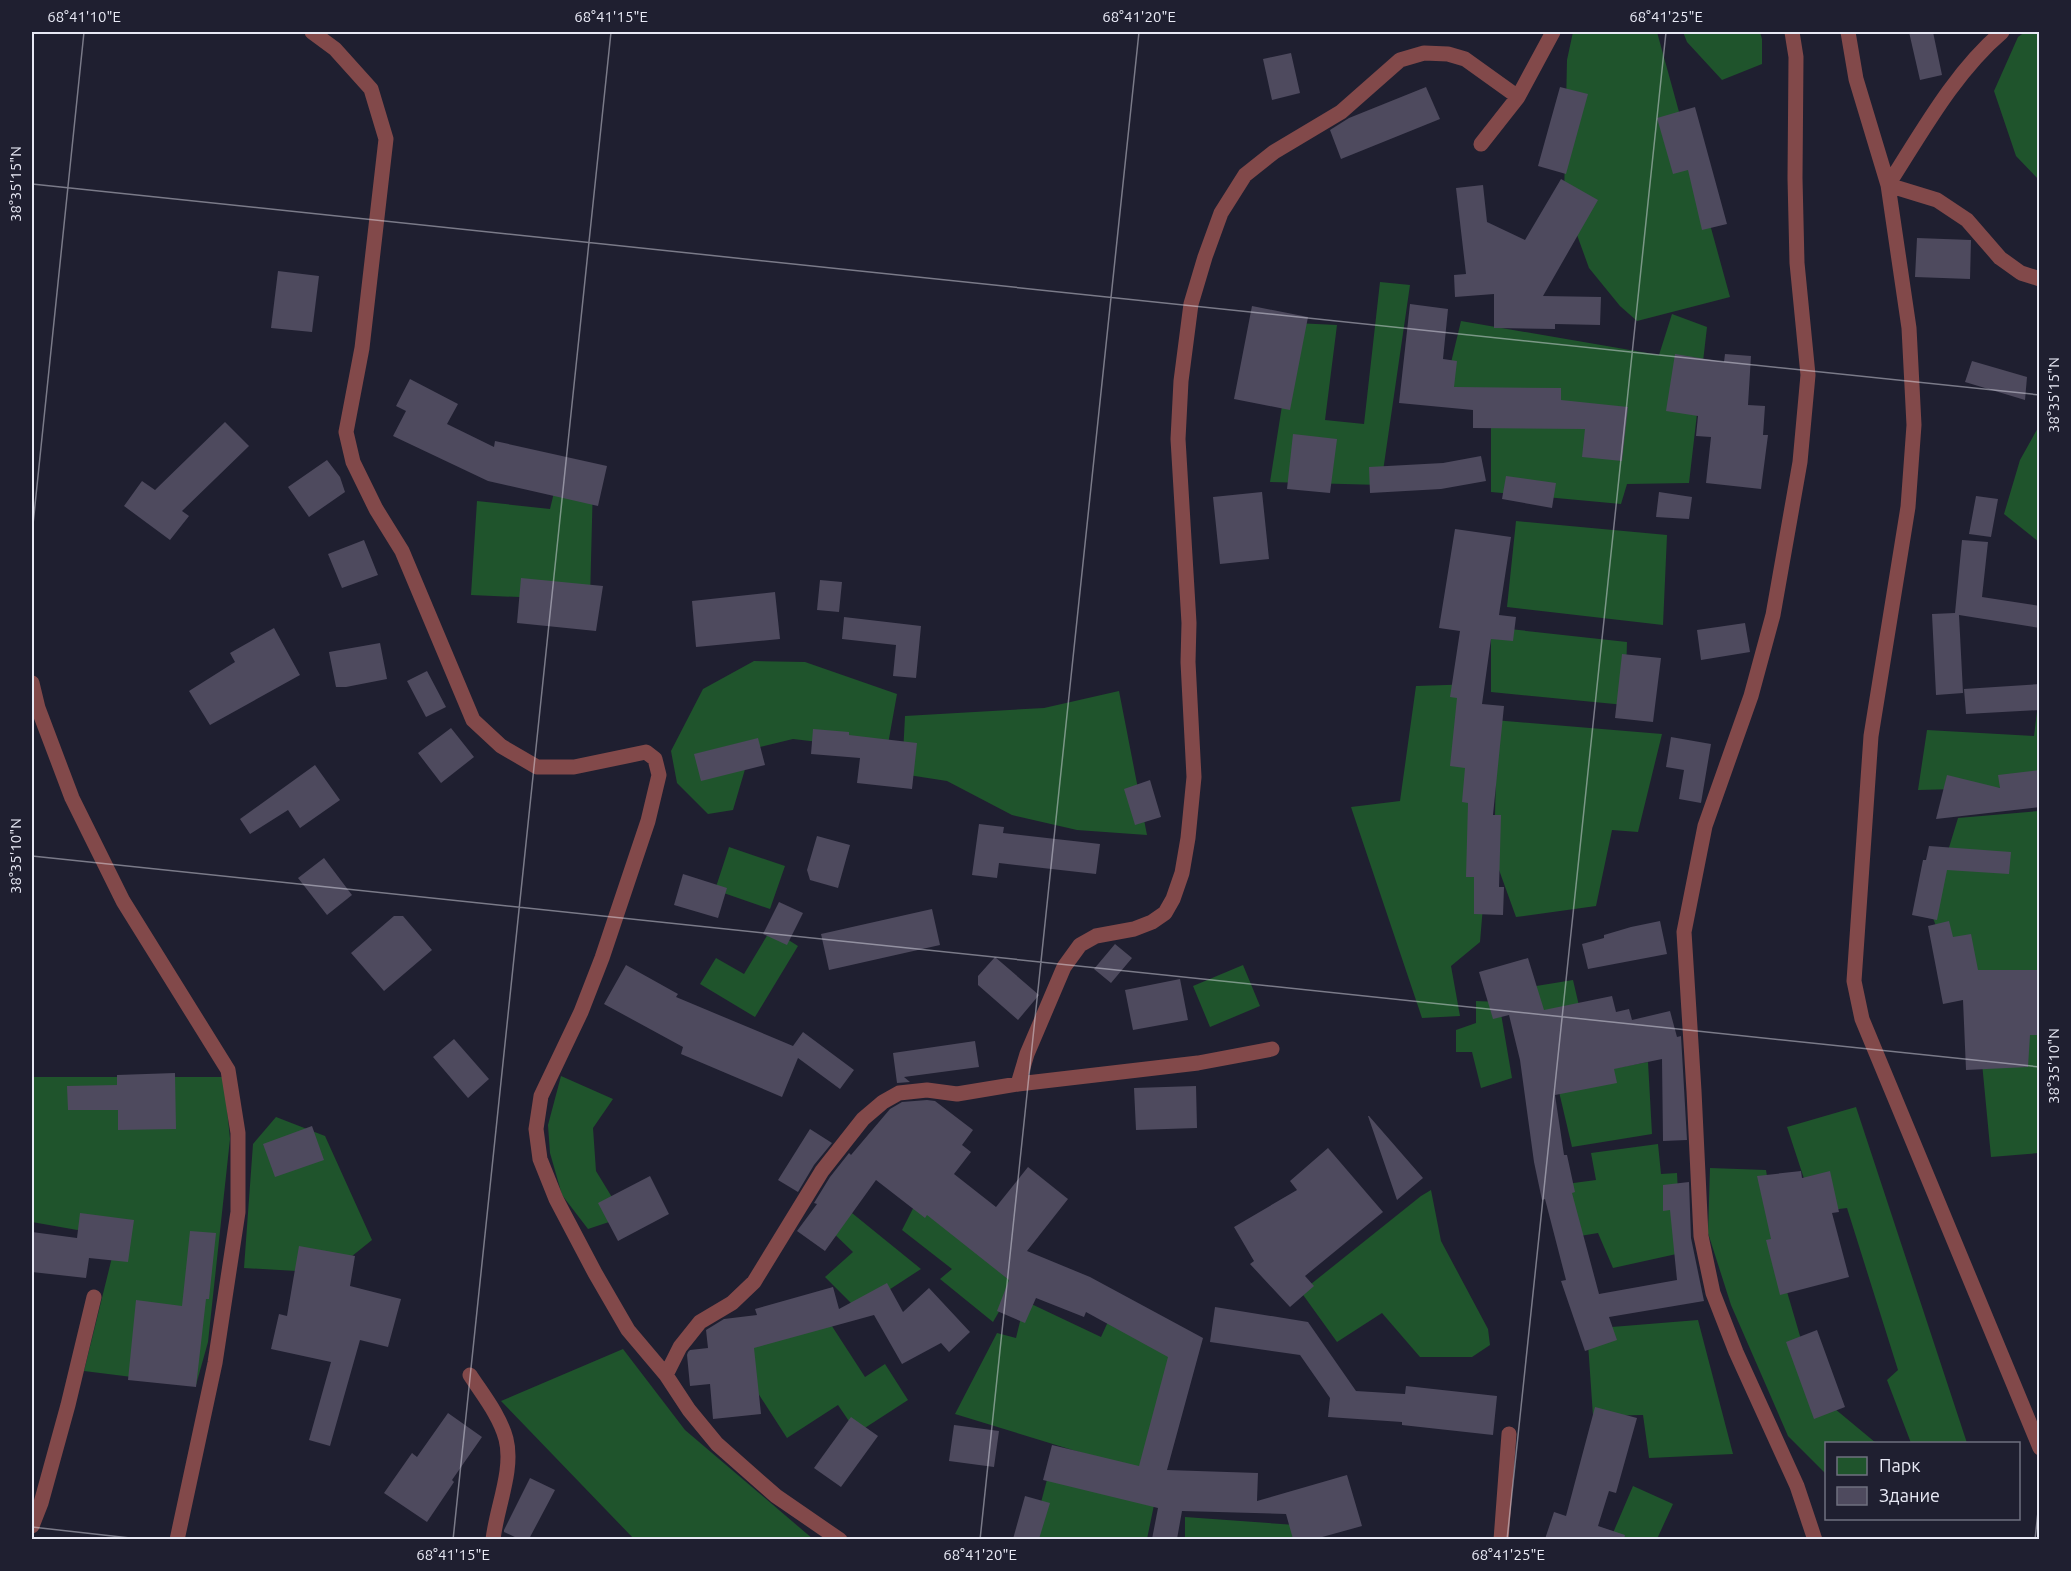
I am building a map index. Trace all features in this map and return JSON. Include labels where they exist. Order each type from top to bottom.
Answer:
[{"type":"lane","points":[[312,32],[335,49],[371,89],[386,139],[362,348],[346,432],[348,447],[376,509],[402,551],[473,720],[501,746],[537,767],[574,767],[646,752],[655,759],[659,775],[648,821],[602,958],[541,1096],[536,1129],[540,1159],[556,1198],[628,1330],[666,1376],[689,1410],[717,1444],[776,1496],[840,1539]]},
{"type":"lane","points":[[1481,144],[1518,97],[1553,32]]},
{"type":"lane","points":[[1792,32],[1796,57],[1794,178],[1797,263],[1808,375],[1800,462],[1773,615],[1751,696],[1705,826],[1684,932],[1701,1236],[1710,1282],[1736,1352],[1797,1486],[1815,1539]]},
{"type":"lane","points":[[1848,32],[1856,79],[1888,185],[1909,328],[1914,425],[1908,507],[1871,736],[1854,981],[1862,1019],[2040,1448]]},
{"type":"lane","points":[[1888,185],[1941,103],[1986,45],[2002,32]]},
{"type":"lane","points":[[1018,1084],[1027,1054],[1064,966],[1080,945],[1096,936],[1134,929],[1152,922],[1165,913],[1173,899],[1182,873],[1194,777],[1188,662],[1189,623],[1178,439],[1181,381],[1191,304],[1221,213],[1245,175],[1274,152],[1341,112],[1400,60],[1424,52],[1448,54],[1465,59],[1518,97]]},
{"type":"lane","points":[[1888,185],[1937,200],[1967,220],[2000,258],[2021,273],[2040,279]]},
{"type":"lane","points":[[32,684],[38,708],[72,798],[123,901],[228,1070],[238,1133],[238,1212],[215,1363],[177,1539]]},
{"type":"lane","points":[[666,1376],[680,1347],[700,1322],[732,1303],[754,1282],[822,1171],[863,1119],[876,1107],[899,1093],[927,1090],[957,1094],[1018,1084],[1186,1065],[1272,1049]]},
{"type":"lane","points":[[32,1526],[41,1503],[68,1405],[94,1297]]},
{"type":"lane","points":[[470,1375],[500,1422],[507,1441],[508,1457],[505,1480],[493,1539]]},
{"type":"lane","points":[[1501,1539],[1509,1434]]},
{"type":"green space","points":[[1573,32],[1657,32],[1730,297],[1637,321],[1620,306],[1589,268],[1564,199],[1567,60]]},
{"type":"green space","points":[[1683,32],[1760,32],[1762,64],[1722,80],[1687,42]]},
{"type":"green space","points":[[2025,32],[2039,32],[2039,180],[2016,156],[1994,91],[2018,37]]},
{"type":"green space","points":[[1380,282],[1410,285],[1381,485],[1270,482],[1295,323],[1337,325],[1325,420],[1364,424]]},
{"type":"green space","points":[[1672,314],[1707,327],[1689,483],[1627,484],[1621,504],[1491,492],[1491,399],[1444,392],[1461,321],[1659,355]]},
{"type":"green space","points":[[2039,426],[2040,542],[2004,514],[2020,460]]},
{"type":"green space","points":[[557,480],[593,482],[590,600],[471,595],[477,501],[550,509]]},
{"type":"green space","points":[[1516,521],[1667,535],[1663,625],[1507,607]]},
{"type":"green space","points":[[1491,627],[1627,642],[1625,705],[1491,692]]},
{"type":"green space","points":[[754,661],[805,662],[897,694],[887,750],[793,739],[751,749],[733,810],[708,814],[677,783],[671,751],[703,689]]},
{"type":"green space","points":[[1476,684],[1483,906],[1480,942],[1451,966],[1460,1016],[1422,1018],[1351,807],[1400,801],[1416,686]]},
{"type":"green space","points":[[1119,691],[1147,835],[1077,830],[1012,815],[947,781],[902,774],[905,716],[1044,708]]},
{"type":"green space","points":[[2039,695],[2039,787],[1918,790],[1927,730],[2034,736]]},
{"type":"green space","points":[[1494,720],[1662,734],[1638,832],[1612,830],[1596,906],[1516,917],[1494,856],[1497,733]]},
{"type":"green space","points":[[2039,811],[2039,977],[2037,980],[1951,966],[1930,910],[1958,818]]},
{"type":"green space","points":[[729,847],[785,866],[770,909],[715,890]]},
{"type":"green space","points":[[771,929],[798,946],[755,1017],[700,984],[716,958],[744,974]]},
{"type":"green space","points":[[1243,965],[1260,1006],[1210,1027],[1193,986]]},
{"type":"green space","points":[[1573,980],[1587,1040],[1567,1049],[1524,988]]},
{"type":"green space","points":[[1476,1001],[1499,1002],[1512,1078],[1481,1088],[1472,1052],[1456,1052],[1456,1030],[1476,1023]]},
{"type":"green space","points":[[2039,1028],[2039,1153],[1991,1157],[1980,1042]]},
{"type":"green space","points":[[1648,1062],[1652,1134],[1572,1147],[1556,1079]]},
{"type":"green space","points":[[561,1076],[613,1099],[593,1128],[596,1171],[624,1217],[588,1229],[562,1195],[550,1153],[548,1125]]},
{"type":"green space","points":[[32,1077],[224,1077],[230,1139],[208,1342],[196,1385],[84,1371],[117,1237],[32,1222]]},
{"type":"green space","points":[[1856,1107],[1967,1442],[1911,1442],[1887,1380],[1898,1370],[1847,1208],[1815,1212],[1787,1127]]},
{"type":"green space","points":[[276,1117],[325,1136],[372,1240],[331,1273],[244,1268],[253,1144]]},
{"type":"green space","points":[[1658,1144],[1661,1174],[1677,1173],[1681,1253],[1613,1268],[1598,1233],[1574,1237],[1566,1184],[1596,1180],[1591,1153]]},
{"type":"green space","points":[[1710,1168],[1766,1170],[1783,1278],[1817,1394],[1875,1442],[1825,1442],[1825,1473],[1788,1436],[1731,1305],[1708,1233]]},
{"type":"green space","points":[[924,1187],[1018,1279],[993,1322],[940,1279],[952,1269],[902,1230]]},
{"type":"green space","points":[[1431,1190],[1441,1241],[1488,1329],[1490,1345],[1472,1357],[1420,1357],[1382,1313],[1337,1342],[1301,1292]]},
{"type":"green space","points":[[847,1209],[921,1269],[858,1310],[825,1277],[853,1252],[826,1226]]},
{"type":"green space","points":[[815,1300],[865,1377],[885,1364],[908,1400],[857,1433],[838,1405],[787,1438],[732,1353]]},
{"type":"green space","points":[[1025,1301],[1101,1337],[1112,1313],[1181,1349],[1138,1470],[955,1414],[997,1333],[1016,1338]]},
{"type":"green space","points":[[1698,1320],[1733,1454],[1649,1458],[1643,1415],[1593,1416],[1587,1329]]},
{"type":"green space","points":[[623,1349],[685,1430],[813,1539],[634,1539],[501,1401]]},
{"type":"green space","points":[[1048,1476],[1154,1505],[1147,1539],[1031,1540]]},
{"type":"green space","points":[[1633,1486],[1673,1504],[1657,1539],[1610,1540]]},
{"type":"green space","points":[[1185,1517],[1296,1525],[1295,1539],[1185,1539]]},
{"type":"building","points":[[1909,32],[1933,32],[1942,75],[1920,80]]},
{"type":"building","points":[[1291,53],[1300,93],[1272,100],[1263,59]]},
{"type":"building","points":[[1426,87],[1440,119],[1341,159],[1330,130],[1349,118]]},
{"type":"building","points":[[1560,87],[1588,94],[1566,174],[1538,166]]},
{"type":"building","points":[[1695,107],[1727,224],[1702,230],[1688,170],[1673,174],[1657,118]]},
{"type":"building","points":[[1561,179],[1598,200],[1543,296],[1601,297],[1600,325],[1555,324],[1555,329],[1494,328],[1494,294],[1455,297],[1454,275],[1466,274],[1456,188],[1483,185],[1487,222],[1525,240]]},
{"type":"building","points":[[1917,238],[1971,240],[1970,279],[1915,277]]},
{"type":"building","points":[[278,271],[319,276],[312,332],[271,328]]},
{"type":"building","points":[[1410,304],[1448,309],[1443,359],[1457,361],[1454,387],[1561,388],[1561,400],[1628,407],[1622,461],[1582,457],[1585,429],[1473,428],[1473,410],[1399,403]]},
{"type":"building","points":[[1252,306],[1308,317],[1290,410],[1234,399]]},
{"type":"building","points":[[1675,354],[1724,362],[1725,354],[1751,356],[1748,405],[1765,406],[1763,435],[1768,435],[1761,489],[1706,483],[1711,437],[1696,436],[1698,416],[1666,411]]},
{"type":"building","points":[[1972,361],[2027,377],[2025,400],[1965,382]]},
{"type":"building","points":[[410,379],[458,404],[447,424],[494,447],[495,441],[607,466],[598,506],[488,481],[393,436],[406,411],[396,406]]},
{"type":"building","points":[[225,422],[249,446],[182,511],[189,516],[170,540],[124,506],[142,481],[155,490]]},
{"type":"building","points":[[1293,434],[1337,439],[1330,493],[1287,489]]},
{"type":"building","points":[[1481,456],[1486,481],[1441,489],[1370,493],[1369,467],[1443,463]]},
{"type":"building","points":[[327,460],[340,477],[345,492],[309,517],[288,487]]},
{"type":"building","points":[[1506,476],[1556,483],[1552,508],[1502,499]]},
{"type":"building","points":[[1262,492],[1269,559],[1220,564],[1213,497]]},
{"type":"building","points":[[1659,492],[1692,497],[1689,519],[1656,517]]},
{"type":"building","points":[[1976,496],[1998,499],[1991,537],[1969,534]]},
{"type":"building","points":[[1455,529],[1511,537],[1499,615],[1516,617],[1513,641],[1491,639],[1482,704],[1504,706],[1493,815],[1501,815],[1499,887],[1504,887],[1503,915],[1474,914],[1474,877],[1466,877],[1468,803],[1462,802],[1465,768],[1450,766],[1457,698],[1450,697],[1460,631],[1439,628]]},
{"type":"building","points":[[364,540],[378,575],[342,588],[328,554]]},
{"type":"building","points":[[1962,540],[1988,542],[1982,597],[2040,606],[2040,628],[1959,615],[1963,693],[1936,695],[1932,614],[1955,613]]},
{"type":"building","points":[[521,578],[603,586],[596,631],[517,623]]},
{"type":"building","points":[[820,580],[842,582],[839,612],[817,610]]},
{"type":"building","points":[[775,592],[780,639],[696,647],[692,601]]},
{"type":"building","points":[[844,617],[921,626],[916,678],[893,676],[896,645],[842,639]]},
{"type":"building","points":[[1745,623],[1750,652],[1701,660],[1697,630]]},
{"type":"building","points":[[274,628],[300,675],[210,725],[189,691],[235,662],[230,653]]},
{"type":"building","points":[[380,643],[387,679],[336,687],[329,652]]},
{"type":"building","points":[[1622,654],[1661,658],[1653,722],[1615,718]]},
{"type":"building","points":[[427,671],[446,707],[426,717],[407,681]]},
{"type":"building","points":[[2040,684],[2040,710],[1966,714],[1964,689]]},
{"type":"building","points":[[451,728],[474,757],[441,783],[418,753]]},
{"type":"building","points":[[813,729],[849,732],[849,735],[917,743],[912,789],[857,783],[860,758],[811,754]]},
{"type":"building","points":[[1671,737],[1711,744],[1701,803],[1679,799],[1684,770],[1666,767]]},
{"type":"building","points":[[758,738],[765,765],[701,781],[694,754]]},
{"type":"building","points":[[315,765],[340,800],[300,828],[288,810],[250,834],[240,819]]},
{"type":"building","points":[[2040,770],[2040,807],[1936,819],[1947,775],[2000,788],[1998,775]]},
{"type":"building","points":[[1150,780],[1161,817],[1135,825],[1124,789]]},
{"type":"building","points":[[979,824],[1004,827],[1003,833],[1100,844],[1096,874],[999,863],[997,878],[972,875]]},
{"type":"building","points":[[817,836],[850,845],[838,888],[810,880],[807,870]]},
{"type":"building","points":[[1929,846],[2011,852],[2009,874],[1947,870],[1937,920],[1912,915],[1923,860],[1926,860]]},
{"type":"building","points":[[324,858],[352,895],[327,915],[298,878]]},
{"type":"building","points":[[683,874],[727,888],[718,918],[674,905]]},
{"type":"building","points":[[779,902],[803,913],[787,945],[763,934]]},
{"type":"building","points":[[932,909],[940,945],[829,970],[821,934]]},
{"type":"building","points":[[394,916],[403,916],[432,950],[384,991],[351,953]]},
{"type":"building","points":[[1660,921],[1667,954],[1588,969],[1582,944],[1631,927]]},
{"type":"building","points":[[1949,921],[1953,937],[1971,934],[1978,970],[2040,970],[2040,1035],[2030,1035],[2028,1067],[1966,1070],[1963,1000],[1943,1004],[1928,926]]},
{"type":"building","points":[[1115,944],[1132,958],[1111,983],[1094,969]]},
{"type":"building","points":[[995,957],[1039,995],[1018,1020],[978,985],[978,976]]},
{"type":"building","points":[[1528,958],[1544,1010],[1612,996],[1616,1012],[1629,1009],[1632,1020],[1670,1011],[1677,1037],[1681,1036],[1687,1140],[1663,1141],[1662,1059],[1614,1069],[1617,1083],[1555,1095],[1564,1155],[1567,1155],[1575,1192],[1572,1193],[1599,1294],[1677,1280],[1670,1210],[1663,1211],[1663,1185],[1689,1182],[1691,1238],[1704,1301],[1609,1317],[1617,1340],[1585,1351],[1561,1281],[1566,1280],[1545,1199],[1542,1200],[1534,1162],[1520,1060],[1509,1015],[1493,1019],[1479,972]]},
{"type":"building","points":[[626,965],[678,994],[676,997],[793,1046],[803,1032],[854,1070],[840,1089],[798,1058],[782,1097],[681,1054],[683,1047],[604,1004]]},
{"type":"building","points":[[1180,979],[1188,1020],[1133,1030],[1125,990]]},
{"type":"building","points":[[454,1039],[489,1079],[468,1098],[433,1057]]},
{"type":"building","points":[[975,1041],[979,1067],[904,1077],[910,1082],[897,1083],[893,1053]]},
{"type":"building","points":[[175,1073],[176,1129],[118,1130],[118,1110],[68,1110],[67,1086],[117,1085],[117,1075]]},
{"type":"building","points":[[1196,1086],[1197,1128],[1136,1130],[1134,1088]]},
{"type":"building","points":[[935,1101],[973,1130],[962,1145],[971,1152],[954,1174],[996,1207],[1028,1167],[1068,1199],[1027,1251],[1090,1277],[1203,1338],[1167,1470],[1258,1473],[1257,1501],[1347,1475],[1362,1526],[1315,1539],[1293,1539],[1286,1514],[1182,1511],[1177,1539],[1152,1539],[1158,1508],[1043,1480],[1052,1445],[1139,1466],[1168,1357],[1086,1312],[1084,1317],[1036,1298],[1025,1323],[997,1311],[1009,1280],[927,1215],[925,1218],[876,1180],[825,1251],[797,1231],[817,1204],[814,1203],[830,1177],[890,1109],[902,1102]]},
{"type":"building","points":[[1368,1116],[1423,1178],[1397,1200]]},
{"type":"building","points":[[312,1126],[324,1160],[275,1177],[263,1144]]},
{"type":"building","points":[[810,1129],[832,1143],[814,1165],[798,1192],[778,1180]]},
{"type":"building","points":[[1328,1148],[1383,1212],[1305,1276],[1314,1286],[1290,1307],[1250,1264],[1254,1261],[1234,1227],[1297,1190],[1290,1181]]},
{"type":"building","points":[[1801,1171],[1802,1178],[1830,1171],[1839,1212],[1832,1213],[1849,1277],[1780,1295],[1766,1240],[1771,1239],[1757,1176]]},
{"type":"building","points":[[650,1176],[669,1214],[618,1241],[598,1203]]},
{"type":"building","points":[[80,1213],[134,1220],[128,1262],[89,1258],[86,1278],[32,1272],[32,1232],[77,1238]]},
{"type":"building","points":[[190,1231],[216,1233],[196,1387],[128,1380],[136,1300],[182,1306]]},
{"type":"building","points":[[299,1246],[355,1256],[350,1286],[401,1299],[388,1347],[360,1340],[330,1446],[309,1440],[331,1362],[271,1349],[279,1314],[287,1316]]},
{"type":"building","points":[[887,1283],[903,1312],[929,1288],[970,1332],[949,1352],[941,1343],[902,1364],[874,1315],[754,1348],[761,1414],[713,1419],[710,1384],[690,1386],[688,1352],[708,1348],[706,1330],[724,1319],[757,1315],[755,1309],[833,1287],[839,1309]]},
{"type":"building","points":[[1215,1307],[1308,1322],[1356,1391],[1405,1394],[1406,1386],[1497,1396],[1493,1435],[1402,1425],[1402,1422],[1328,1417],[1330,1398],[1300,1355],[1210,1342]]},
{"type":"building","points":[[1817,1330],[1845,1407],[1814,1419],[1786,1342]]},
{"type":"building","points":[[1595,1407],[1637,1418],[1616,1493],[1609,1491],[1598,1526],[1625,1535],[1624,1539],[1545,1539],[1554,1512],[1566,1516]]},
{"type":"building","points":[[448,1413],[482,1437],[452,1480],[454,1482],[427,1522],[384,1493],[412,1453],[417,1457]]},
{"type":"building","points":[[851,1417],[878,1436],[841,1487],[814,1468]]},
{"type":"building","points":[[954,1425],[999,1431],[994,1467],[949,1461]]},
{"type":"building","points":[[530,1478],[555,1490],[529,1539],[519,1539],[504,1530]]},
{"type":"building","points":[[1025,1496],[1050,1503],[1039,1539],[1013,1539]]}]
